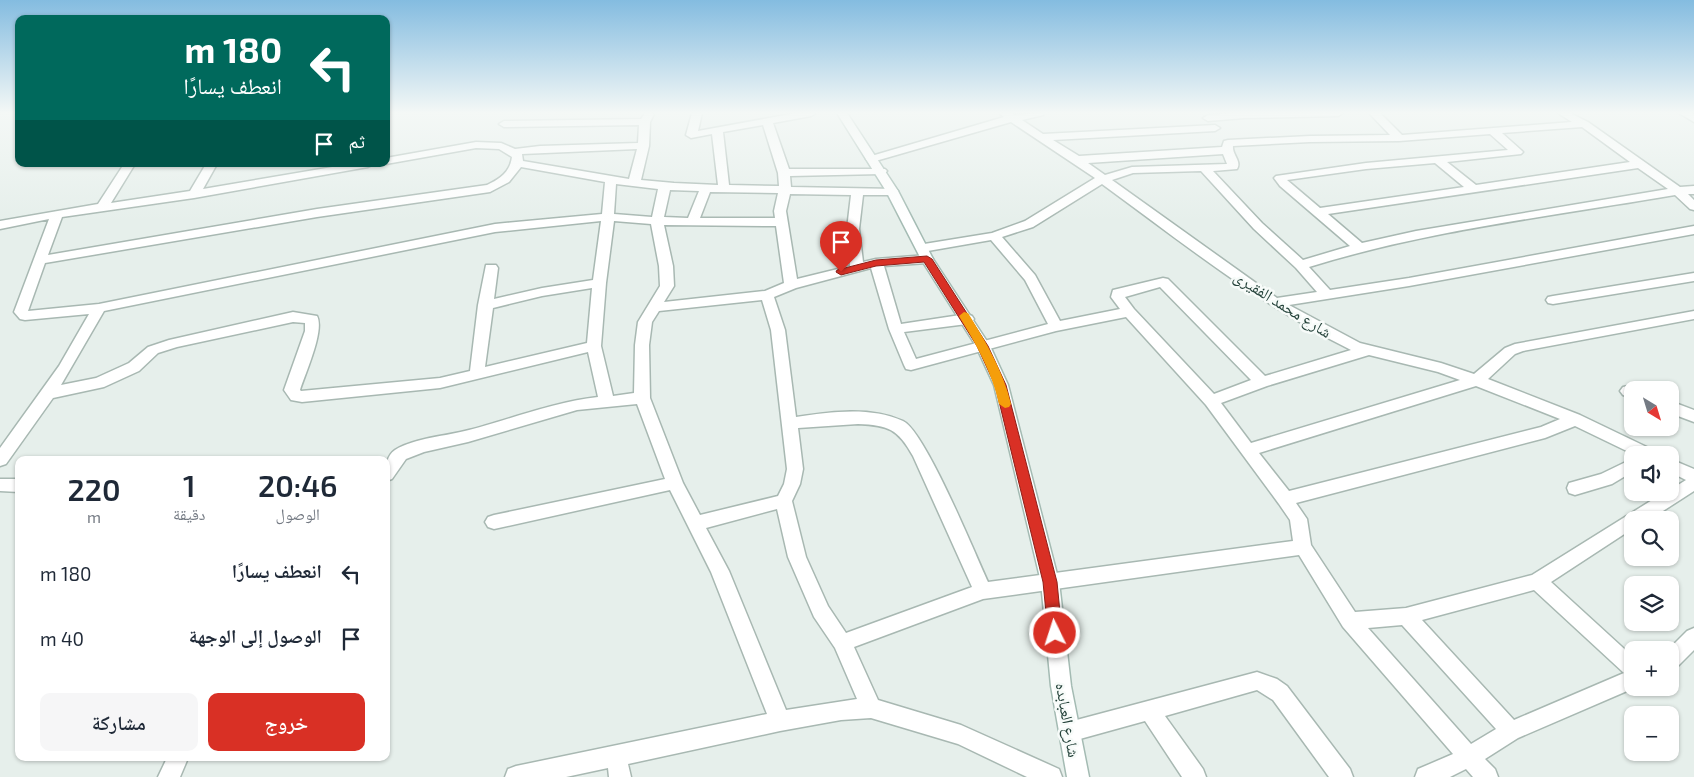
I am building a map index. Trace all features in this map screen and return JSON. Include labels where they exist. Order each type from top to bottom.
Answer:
[{"type":"street","points":[[390,160],[459,149]]},
{"type":"street","points":[[506,149],[516,158],[634,184],[724,189],[892,191]]},
{"type":"street","points":[[40,260],[317,213],[490,188],[508,178],[516,158],[539,149]]},
{"type":"street","points":[[634,184],[641,149]]},
{"type":"street","points":[[719,149],[724,189]]},
{"type":"street","points":[[776,149],[784,173],[785,189],[780,211],[791,285]]},
{"type":"street","name":"شارع العبابده","points":[[866,149],[892,191],[924,254],[983,346],[1000,385],[1050,582],[1055,644],[1078,777]]},
{"type":"street","points":[[784,173],[876,165],[918,149]]},
{"type":"street","name":"شارع محمد الفقيرى","points":[[1061,149],[1275,303],[1325,332],[1356,347],[1405,358],[1477,380],[1575,420],[1630,446]]},
{"type":"street","points":[[1077,160],[1193,149]]},
{"type":"street","points":[[655,306],[767,295],[791,285],[857,267],[924,254],[994,236],[1029,224],[1102,179],[1132,170],[1150,168],[1234,168],[1229,149]]},
{"type":"street","points":[[1359,247],[1284,184],[1280,178],[1366,166],[1517,152],[1514,149]]},
{"type":"street","points":[[1619,149],[1678,191],[1694,206]]},
{"type":"street","points":[[1439,160],[1473,188]]},
{"type":"street","points":[[1319,212],[1640,164]]},
{"type":"street","points":[[102,207],[127,167]]},
{"type":"street","points":[[194,194],[209,167]]},
{"type":"street","points":[[0,225],[57,214],[194,194],[351,167]]},
{"type":"street","points":[[1205,169],[1258,226],[1301,265],[1327,295]]},
{"type":"street","points":[[606,400],[594,346],[611,180]]},
{"type":"street","points":[[665,186],[658,221],[666,266],[667,286],[645,322],[642,345],[642,398],[675,483],[720,571],[780,721]]},
{"type":"street","points":[[693,220],[706,188]]},
{"type":"street","points":[[1301,265],[1359,247],[1477,223],[1694,190]]},
{"type":"street","points":[[857,267],[852,248],[852,223],[858,192]]},
{"type":"street","points":[[57,214],[23,305],[21,312],[25,316],[99,308],[495,228],[608,217],[658,221],[781,222]]},
{"type":"street","points":[[1275,303],[1694,230]]},
{"type":"street","points":[[994,236],[1019,261],[1032,280],[1056,326]]},
{"type":"street","points":[[876,263],[896,330],[911,365],[1056,326],[1129,312]]},
{"type":"street","points":[[477,374],[491,268]]},
{"type":"street","points":[[1553,300],[1694,277]]},
{"type":"street","points":[[1262,382],[1163,282],[1118,293],[1118,297],[1129,312],[1211,401],[1285,499],[1298,519],[1303,547],[1350,621],[1487,777]]},
{"type":"street","points":[[485,305],[542,292],[599,283]]},
{"type":"street","points":[[767,295],[778,330],[794,469],[792,484],[784,501],[796,557],[821,611],[842,643],[872,708]]},
{"type":"street","points":[[0,460],[65,369],[99,308]]},
{"type":"street","points":[[1248,450],[1477,380],[1510,350],[1694,315]]},
{"type":"street","points":[[49,393],[100,383],[134,367],[153,350],[174,343],[293,317],[312,319],[312,331],[292,390],[296,396],[331,396],[431,384],[594,346]]},
{"type":"street","points":[[896,330],[967,319]]},
{"type":"street","points":[[1211,401],[1262,382],[1369,350]]},
{"type":"street","points":[[390,469],[400,455],[421,446],[468,436],[577,405],[606,400],[642,398]]},
{"type":"street","points":[[1679,410],[1694,416]]},
{"type":"street","points":[[788,424],[824,419],[853,419],[882,420],[897,425],[910,437],[921,455],[983,591]]},
{"type":"street","points":[[1285,499],[1545,432],[1575,420]]},
{"type":"street","points":[[1575,488],[1606,479],[1624,469]]},
{"type":"street","points":[[1679,469],[1694,476]]},
{"type":"street","points":[[494,522],[675,483]]},
{"type":"street","points":[[1650,511],[1694,483]]},
{"type":"street","points":[[0,484],[15,486]]},
{"type":"street","points":[[697,523],[784,501]]},
{"type":"street","points":[[1350,621],[1406,616],[1536,581],[1624,527]]},
{"type":"street","points":[[842,643],[983,591],[1303,547]]},
{"type":"street","points":[[1536,581],[1624,661]]},
{"type":"street","points":[[1406,616],[1511,732]]},
{"type":"street","points":[[1679,652],[1694,637]]},
{"type":"street","points":[[1069,732],[1257,681],[1270,686],[1280,693],[1342,777]]},
{"type":"street","points":[[1426,777],[1469,757],[1511,732],[1624,683]]},
{"type":"street","points":[[516,777],[618,767],[780,721],[841,710],[872,708],[961,735],[1051,777]]},
{"type":"street","points":[[1149,710],[1195,777]]},
{"type":"street","points":[[169,777],[177,761]]},
{"type":"slow traffic","points":[[964,316],[983,346],[1000,385],[1005,404]]},
{"type":"route","points":[[841,272],[876,263],[927,259],[967,319],[983,346],[1000,385],[1050,582],[1055,633]]}]
